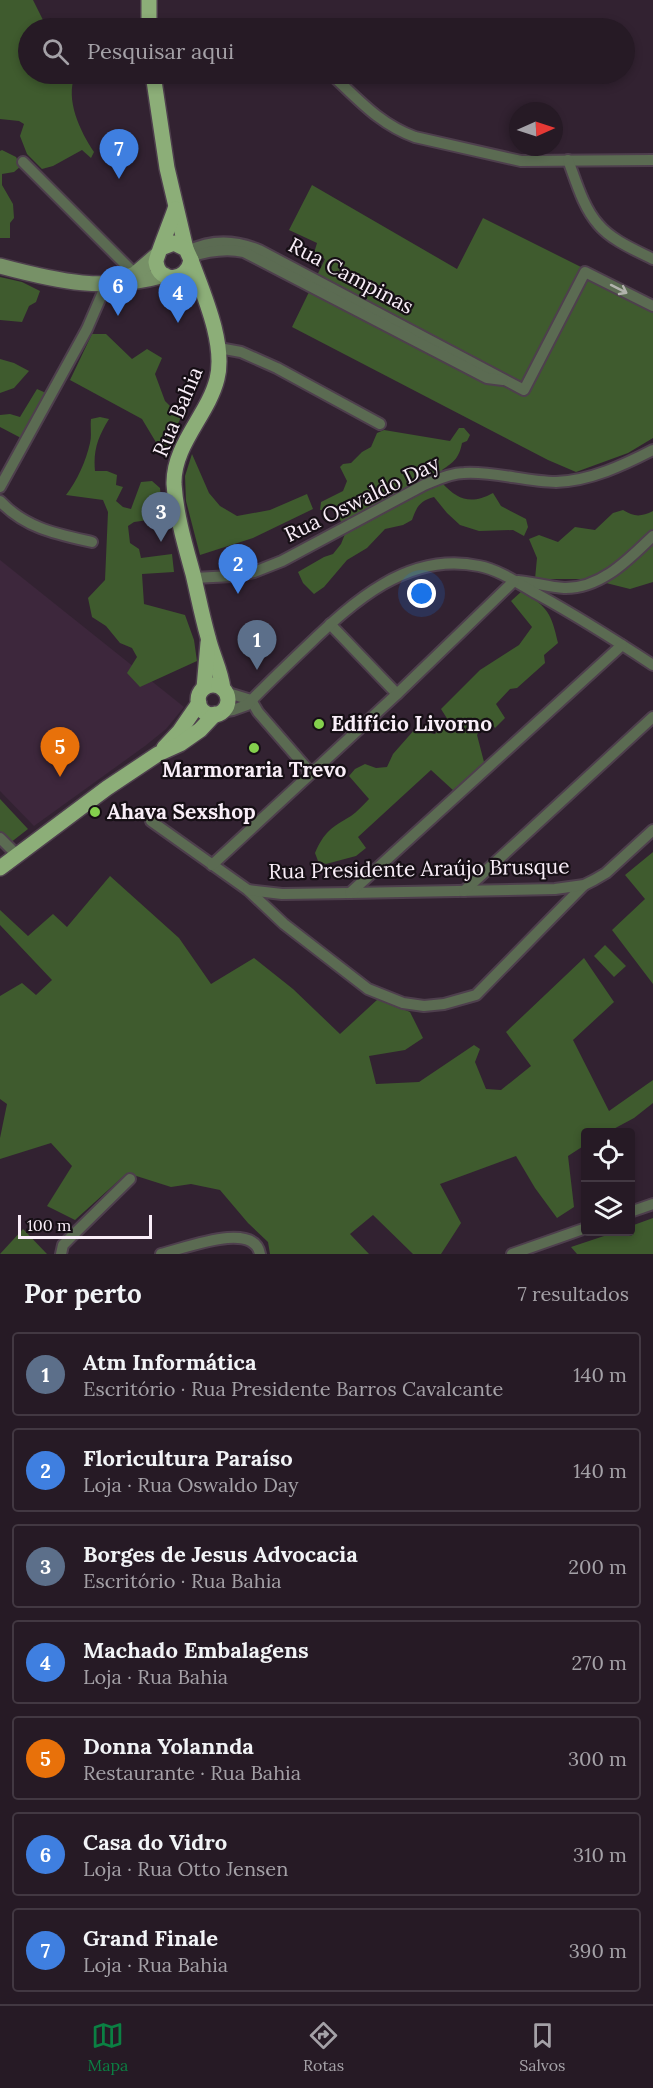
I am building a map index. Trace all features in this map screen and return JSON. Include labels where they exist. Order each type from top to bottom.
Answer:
[{"type":"main road","points":[[149,0],[149,18]]},
{"type":"main road","name":"Rua Bahia","points":[[154,84],[175,209],[219,348],[217,379],[182,449],[175,475],[178,511],[208,640],[221,675],[224,691]]},
{"type":"main road","points":[[170,276],[158,269],[159,252],[175,209]]},
{"type":"main road","points":[[0,266],[85,284],[106,285],[184,274],[189,254],[174,243],[159,252],[135,274],[106,285]]},
{"type":"main road","name":"Rua Bahia","points":[[170,276],[193,287],[207,308]]},
{"type":"main road","name":"Rua Bahia","points":[[204,688],[208,640]]},
{"type":"main road","points":[[0,868],[100,793],[158,754],[194,735],[218,713],[227,702],[224,691],[212,685],[204,688],[199,695],[199,703],[205,712],[218,713]]},
{"type":"main road","points":[[158,754],[179,732],[199,703]]},
{"type":"street","points":[[341,84],[379,120],[415,137],[521,160],[653,160]]},
{"type":"street","points":[[568,160],[591,214],[599,225],[613,236],[653,259]]},
{"type":"street","points":[[23,162],[135,274]]},
{"type":"street","name":"Rua Campinas","points":[[189,254],[234,250],[254,256],[524,390],[585,272],[653,306]]},
{"type":"street","points":[[0,487],[87,329],[106,285]]},
{"type":"street","points":[[219,348],[241,352],[277,368],[380,424]]},
{"type":"street","name":"Rua Oswaldo Day","points":[[194,578],[254,572],[282,561],[424,485],[446,477],[463,473],[546,481],[569,480],[623,465],[653,450]]},
{"type":"street","points":[[0,501],[26,523],[56,534],[92,542]]},
{"type":"street","points":[[212,865],[397,694],[514,581],[563,588],[584,586],[622,566],[653,536]]},
{"type":"street","points":[[218,713],[242,708],[330,624],[364,595],[413,569],[441,564],[481,566],[514,581],[583,620],[653,666]]},
{"type":"street","points":[[330,624],[397,694]]},
{"type":"street","points":[[350,893],[622,645]]},
{"type":"street","points":[[224,691],[251,700],[258,712],[311,773]]},
{"type":"street","points":[[464,891],[653,717]]},
{"type":"street","name":"Rua Presidente Araújo Brusque","points":[[151,821],[248,890],[282,894],[555,889],[584,885],[606,873],[653,830]]},
{"type":"street","points":[[0,838],[16,854]]},
{"type":"street","points":[[248,890],[284,924],[368,988],[403,1003],[424,1006],[461,1001],[476,995],[584,885]]},
{"type":"street","points":[[61,1254],[63,1245],[74,1233],[130,1179]]},
{"type":"street","points":[[635,1210],[653,1204]]},
{"type":"street","points":[[512,1254],[581,1229]]},
{"type":"street","points":[[161,1254],[222,1238],[239,1236],[251,1240],[259,1248],[260,1254]]},
{"type":"shaded area","points":[[0,560],[184,707],[166,729],[145,746],[34,826],[0,791]]},
{"type":"green space","points":[[0,0],[33,0],[42,18],[18,18],[18,84],[72,84],[73,105],[79,125],[94,152],[91,158],[82,150],[53,166],[42,169],[27,154],[20,136],[24,124],[19,121],[0,119]]},
{"type":"green space","points":[[0,151],[16,157],[21,166],[14,172],[2,174],[2,185],[13,204],[14,218],[10,223],[10,238],[0,238]]},
{"type":"green space","points":[[312,185],[457,269],[483,218],[653,303],[653,438],[628,453],[576,472],[548,460],[292,327],[325,259],[314,253],[317,243],[289,230]]},
{"type":"green space","points":[[0,277],[22,282],[40,291],[36,302],[29,306],[22,322],[0,320]]},
{"type":"green space","points":[[92,334],[106,334],[132,359],[147,349],[162,358],[155,374],[165,401],[181,417],[166,453],[160,449],[142,419],[70,380]]},
{"type":"green space","points":[[0,359],[29,371],[14,388],[0,393]]},
{"type":"green space","points":[[37,389],[46,393],[21,438],[0,427],[0,415],[10,414],[20,417]]},
{"type":"green space","points":[[100,417],[109,419],[97,444],[95,471],[107,471],[117,475],[116,485],[123,487],[116,501],[123,507],[131,509],[141,482],[152,481],[160,488],[163,518],[134,522],[128,526],[130,543],[139,549],[141,558],[172,554],[174,572],[142,574],[144,604],[185,615],[194,640],[197,661],[140,687],[127,673],[137,657],[132,648],[120,643],[106,626],[92,617],[88,598],[105,580],[108,512],[103,500],[66,495],[86,457],[91,440],[91,419]]},
{"type":"green space","points":[[459,428],[464,428],[470,435],[467,441],[462,443],[455,459],[442,470],[442,483],[465,499],[478,499],[493,493],[501,506],[526,519],[528,527],[524,536],[513,530],[479,531],[460,525],[434,497],[425,500],[420,505],[412,520],[403,525],[385,529],[367,548],[347,560],[324,587],[314,594],[303,583],[298,572],[333,554],[345,534],[340,519],[332,510],[320,510],[321,502],[343,491],[347,481],[340,467],[351,463],[371,447],[377,433],[384,430],[450,441]]},
{"type":"green space","points":[[192,454],[209,493],[220,506],[237,516],[270,510],[307,494],[313,509],[253,538],[200,555],[186,501],[185,476]]},
{"type":"green space","points":[[623,510],[638,515],[653,511],[653,582],[630,589],[590,579],[535,579],[537,558],[529,539],[539,535],[558,542],[575,527],[595,530],[613,513]]},
{"type":"green space","points":[[522,591],[538,602],[547,612],[558,643],[544,655],[545,663],[517,688],[510,689],[496,704],[505,718],[495,728],[487,717],[477,735],[484,762],[454,791],[431,770],[358,837],[366,848],[356,856],[326,864],[318,861],[315,853],[325,835],[369,799],[349,776],[355,769],[365,764],[376,768],[387,767],[393,754],[415,729],[435,734],[448,720],[441,709],[480,670],[519,645],[532,627],[511,601]]},
{"type":"green space","points":[[0,799],[28,829],[10,843],[0,833]]},
{"type":"green space","points":[[653,852],[653,984],[612,930],[645,899],[625,875]]},
{"type":"green space","points":[[110,876],[179,938],[211,984],[254,958],[293,989],[340,1034],[378,999],[410,1012],[423,1038],[405,1050],[369,1056],[376,1084],[419,1082],[474,1045],[480,1049],[475,1062],[486,1089],[501,1090],[531,1066],[506,1032],[584,958],[614,1002],[573,1040],[609,1111],[653,1080],[653,1103],[634,1118],[615,1128],[581,1128],[581,1148],[568,1156],[574,1207],[557,1218],[535,1188],[516,1156],[440,1184],[461,1223],[441,1254],[413,1254],[373,1215],[350,1234],[369,1254],[270,1254],[268,1242],[248,1223],[220,1190],[191,1184],[171,1187],[127,1173],[75,1220],[47,1206],[72,1166],[51,1143],[0,1159],[0,1138],[7,1104],[0,1099],[0,996],[22,983],[36,995],[52,980],[0,925],[0,910],[28,936],[53,914],[67,927]]},
{"type":"green space","points":[[605,945],[626,966],[614,977],[594,956]]},
{"type":"green space","points":[[653,1218],[653,1254],[577,1254],[571,1247],[604,1236],[635,1236],[635,1225]]},
{"type":"green space","points":[[23,1229],[47,1254],[0,1254]]},
{"type":"place","name":"Grand Finale","points":[[119,179]]},
{"type":"place","name":"Casa do Vidro","points":[[118,316]]},
{"type":"place","name":"Machado Embalagens","points":[[178,323]]},
{"type":"place","name":"Borges de Jesus Advocacia","points":[[161,542]]},
{"type":"place","name":"Floricultura Paraíso","points":[[238,594]]},
{"type":"place","name":"Atm Informática","points":[[257,670]]},
{"type":"place","name":"Edifício Livorno","points":[[319,724]]},
{"type":"place","name":"Marmoraria Trevo","points":[[254,748]]},
{"type":"place","name":"Donna Yolannda","points":[[60,777]]},
{"type":"place","name":"Ahava Sexshop","points":[[95,812]]}]
